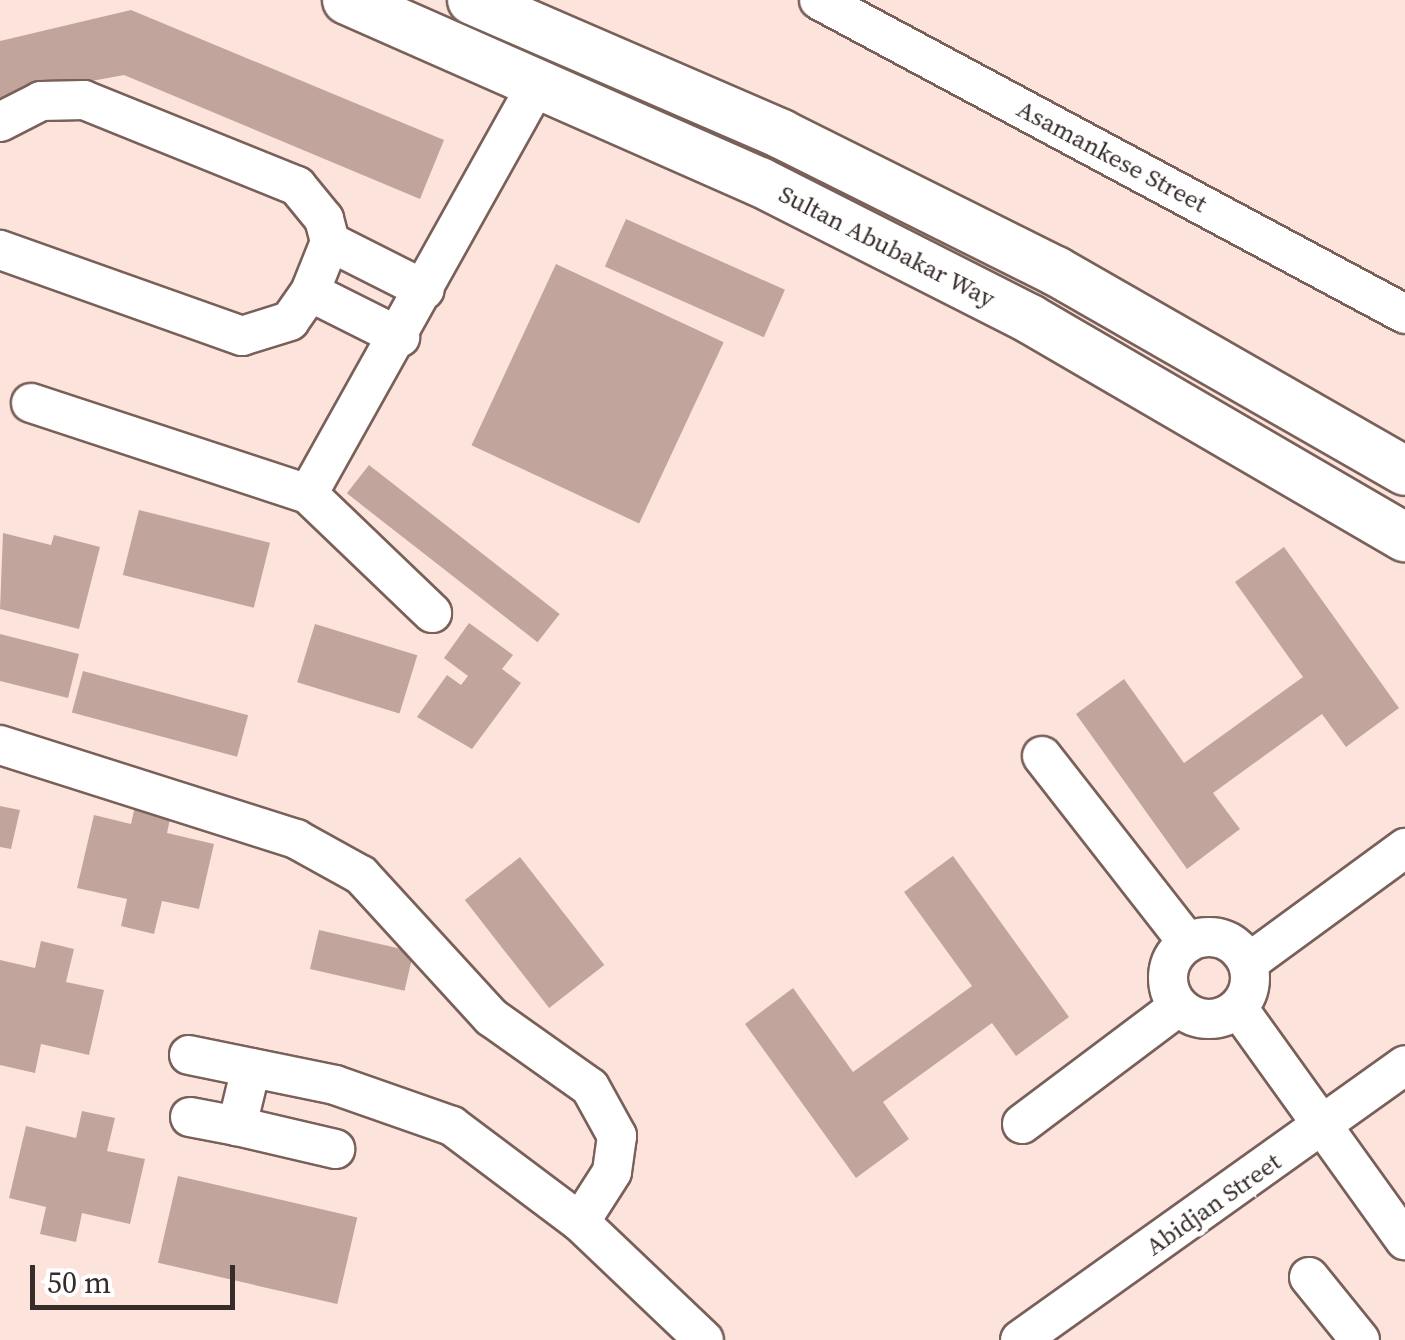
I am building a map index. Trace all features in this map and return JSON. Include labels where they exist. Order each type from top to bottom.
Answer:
[{"type":"main road","name":"Sultan Abubakar Way","points":[[347,0],[760,182],[1030,319],[1405,536]]},
{"type":"main road","name":"Sultan Abubakar Way","points":[[472,0],[781,134],[1056,271],[1405,472]]},
{"type":"street","name":"Asamankese Street","points":[[833,3],[1405,314]]},
{"type":"street","points":[[308,494],[400,338],[538,82]]},
{"type":"street","points":[[0,122],[42,101],[84,100],[297,186],[324,219],[330,242],[310,292],[290,322],[242,336],[0,250]]},
{"type":"street","points":[[330,242],[425,290]]},
{"type":"street","points":[[310,292],[400,338]]},
{"type":"street","points":[[31,403],[308,494],[432,613]]},
{"type":"street","points":[[0,745],[296,839],[361,876],[492,1018],[590,1086],[618,1136],[612,1172],[580,1222]]},
{"type":"street","points":[[1042,756],[1188,943]]},
{"type":"street","points":[[1248,963],[1405,848]]},
{"type":"street","points":[[1210,936],[1226,939],[1248,963],[1248,995],[1238,1008],[1208,1020],[1179,1006],[1168,977],[1171,960],[1188,943],[1210,936]]},
{"type":"street","points":[[1022,1124],[1179,1006]]},
{"type":"street","points":[[1238,1008],[1405,1240]]},
{"type":"street","points":[[189,1055],[395,1102],[452,1126],[580,1222],[691,1336]]},
{"type":"street","name":"Abidjan Street","points":[[1020,1340],[1405,1065]]},
{"type":"street","points":[[237,1126],[252,1068]]},
{"type":"street","points":[[190,1117],[335,1149]]},
{"type":"street","points":[[1309,1277],[1360,1340]]},
{"type":"building","points":[[131,10],[444,140],[420,199],[124,75],[0,98],[0,41]]},
{"type":"building","points":[[626,219],[785,290],[764,337],[605,267]]},
{"type":"building","points":[[556,264],[724,342],[639,523],[471,445]]},
{"type":"building","points":[[369,465],[560,614],[538,642],[347,493]]},
{"type":"building","points":[[139,510],[270,543],[254,608],[123,575]]},
{"type":"building","points":[[3,533],[51,545],[54,535],[100,547],[79,629],[0,609]]},
{"type":"building","points":[[1284,547],[1399,708],[1346,747],[1322,714],[1213,793],[1240,829],[1187,869],[1076,714],[1124,679],[1184,763],[1303,677],[1235,582]]},
{"type":"building","points":[[469,623],[513,655],[502,669],[521,683],[472,749],[417,717],[447,675],[461,685],[468,676],[444,658]]},
{"type":"building","points":[[315,624],[417,655],[399,714],[297,682]]},
{"type":"building","points":[[0,634],[79,654],[68,698],[0,681]]},
{"type":"building","points":[[83,671],[248,715],[237,757],[72,713]]},
{"type":"building","points":[[137,797],[173,805],[167,833],[214,844],[199,909],[162,901],[154,934],[121,926],[127,899],[77,888],[94,815],[131,824]]},
{"type":"building","points":[[0,806],[20,810],[11,849],[0,847]]},
{"type":"building","points":[[953,856],[1069,1017],[1016,1056],[992,1023],[883,1102],[909,1139],[856,1178],[745,1024],[793,988],[853,1072],[972,986],[904,892]]},
{"type":"building","points":[[520,857],[604,965],[549,1008],[465,900]]},
{"type":"building","points":[[319,930],[414,952],[405,991],[310,969]]},
{"type":"building","points":[[41,941],[74,949],[66,982],[104,990],[89,1055],[41,1044],[35,1073],[0,1065],[0,960],[35,968]]},
{"type":"building","points":[[82,1111],[115,1118],[107,1151],[145,1159],[130,1224],[82,1213],[76,1242],[40,1234],[46,1207],[9,1198],[26,1126],[76,1138]]},
{"type":"building","points":[[178,1176],[357,1217],[337,1304],[158,1263]]}]
